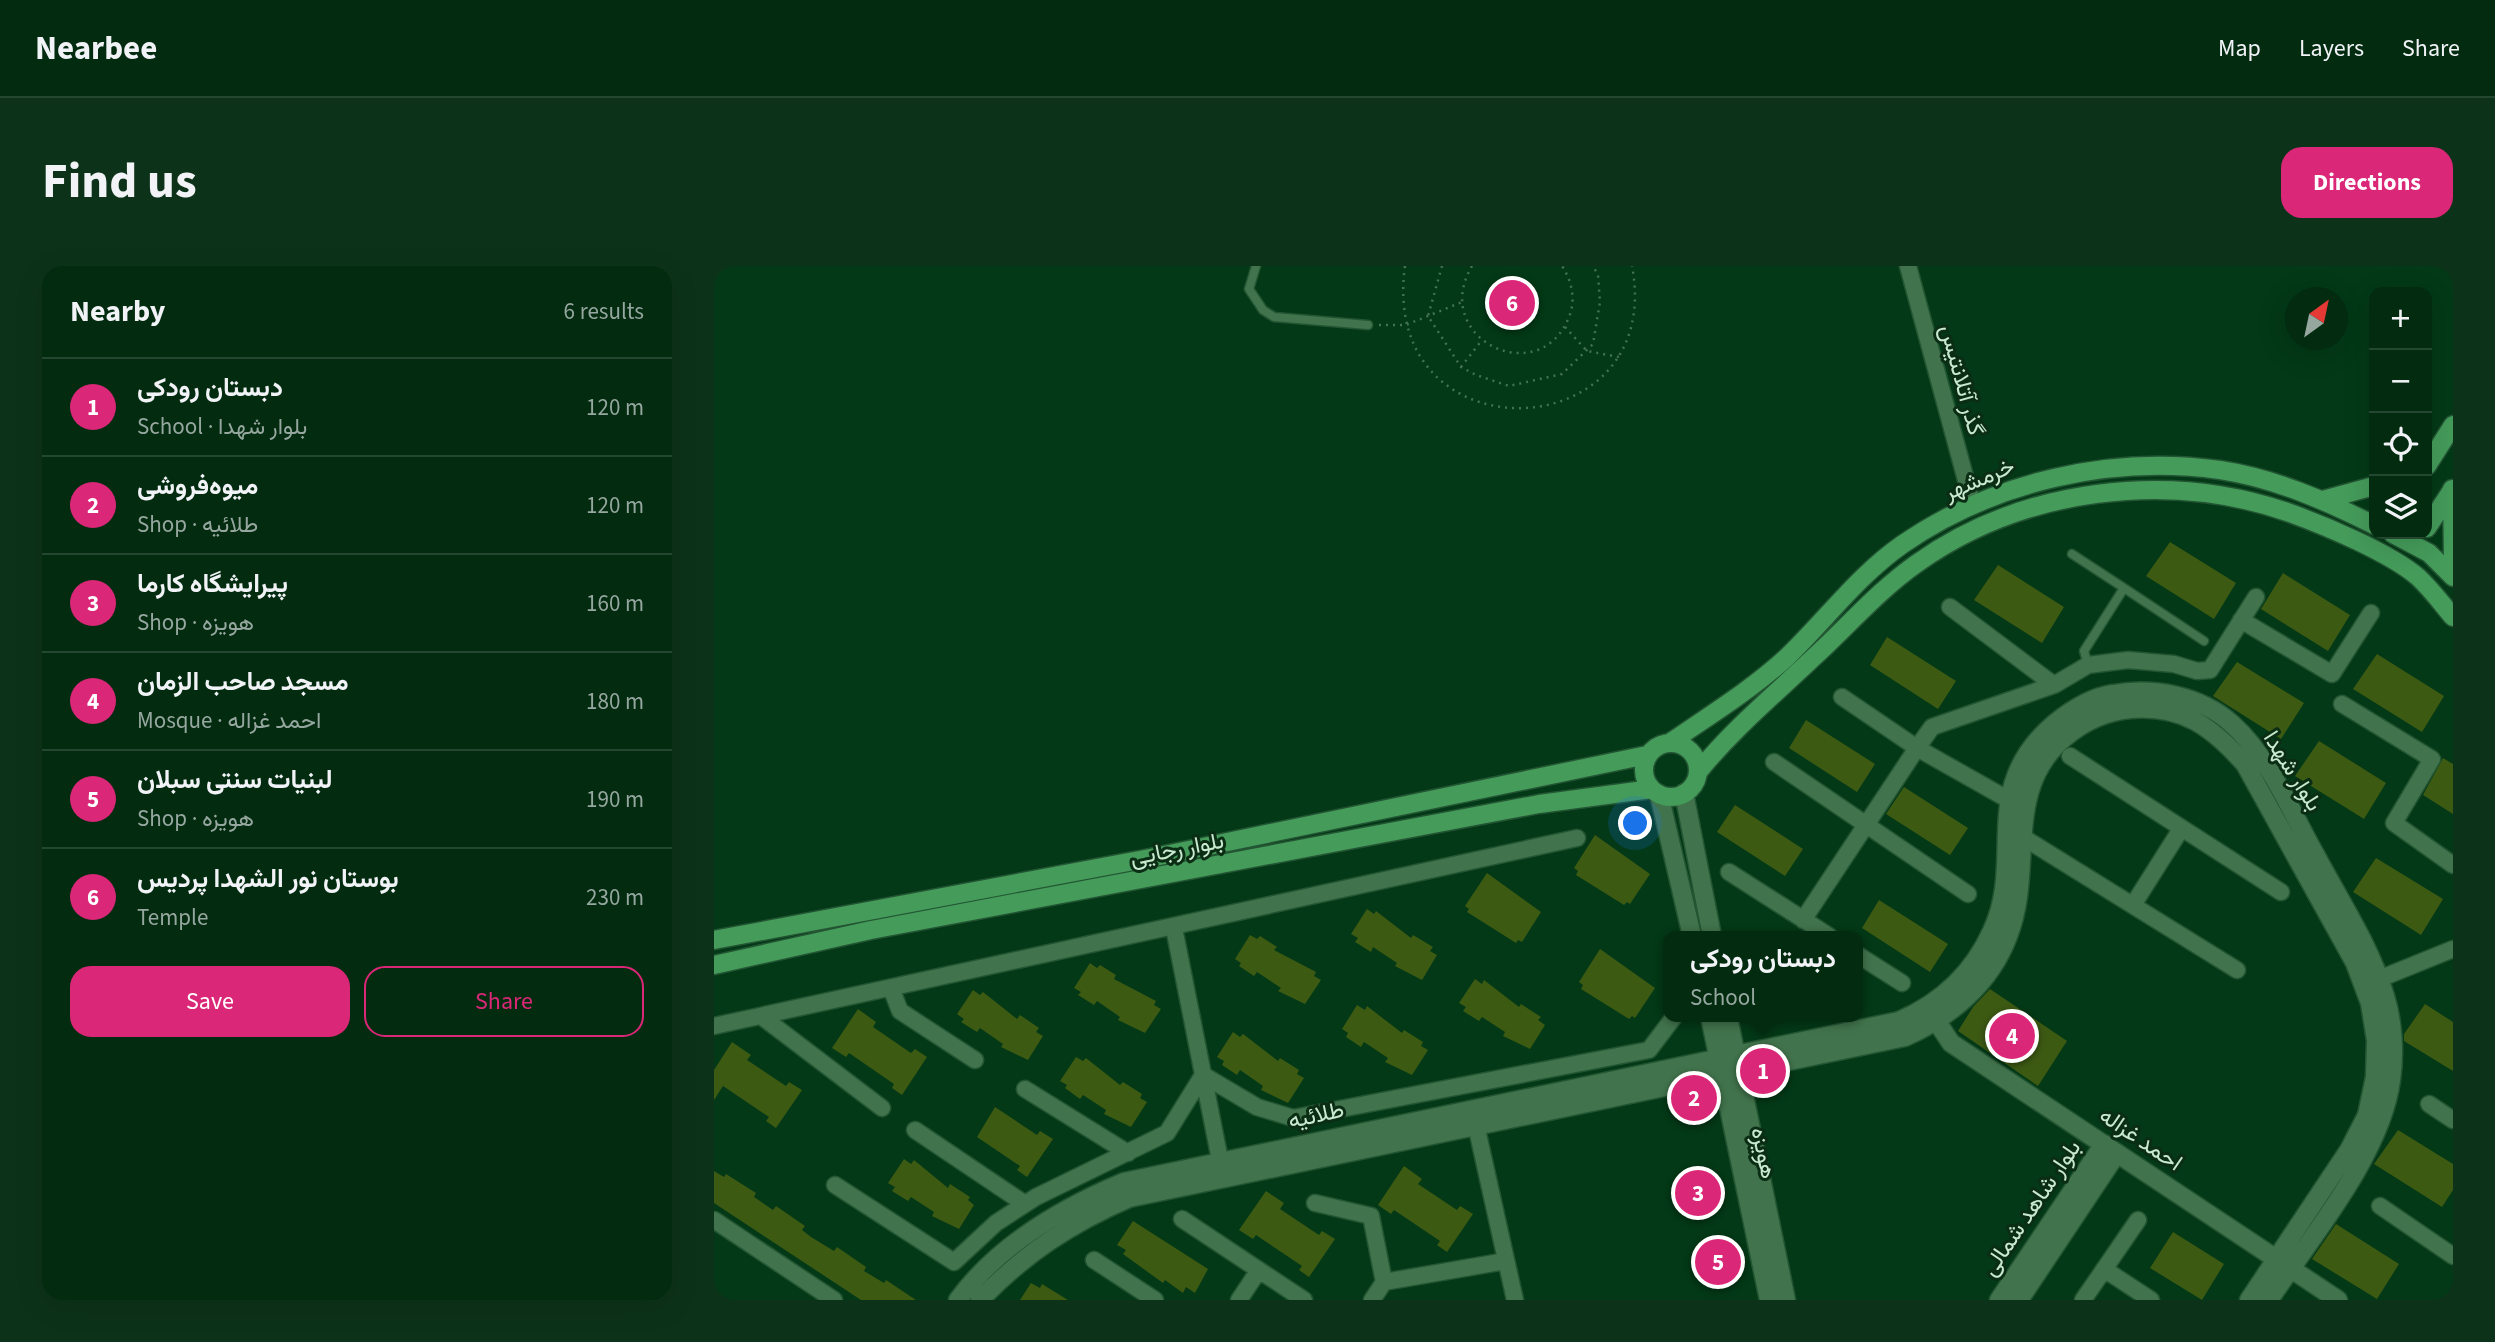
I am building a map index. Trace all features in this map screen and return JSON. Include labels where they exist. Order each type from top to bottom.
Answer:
[{"type":"main road","points":[[2432,455],[2453,425]]},
{"type":"main road","name":"خرمشهر","points":[[1671,742],[1751,687],[1786,657],[1860,579],[1904,544],[1973,506],[2045,479],[2104,468],[2163,466],[2222,470],[2279,484],[2323,500],[2369,523]]},
{"type":"main road","points":[[2323,500],[2369,487]]},
{"type":"main road","points":[[2432,520],[2453,488]]},
{"type":"main road","points":[[2453,488],[2453,558]]},
{"type":"main road","name":"خرمشهر","points":[[1698,772],[1748,716],[1776,694],[1876,596],[1917,563],[1973,532],[2051,502],[2107,492],[2163,489],[2218,494],[2272,507],[2314,522],[2401,566],[2416,576],[2453,617]]},
{"type":"main road","points":[[2372,551],[2380,539]]},
{"type":"main road","points":[[2401,566],[2419,539],[2453,577]]},
{"type":"main road","points":[[1671,742],[1688,748],[1697,764],[1698,772],[1691,788],[1676,797],[1655,792],[1643,773],[1647,755],[1653,748],[1671,742]]},
{"type":"main road","name":"بلوار رجایی","points":[[714,940],[1150,858],[1647,755]]},
{"type":"main road","name":"بلوار رجایی","points":[[714,965],[871,930],[1539,804],[1655,792]]},
{"type":"street","name":"گذر آتلانتیس","points":[[1908,266],[1973,506]]},
{"type":"street","points":[[1803,920],[1932,727],[2054,685],[2088,665],[2128,660],[2174,664],[2197,671],[2210,670],[2256,597]]},
{"type":"street","points":[[1950,607],[2054,685]]},
{"type":"street","points":[[2241,620],[2332,674],[2371,613]]},
{"type":"street","name":"بلوار شهدا","points":[[2012,863],[2021,836],[2016,774],[2038,738],[2071,710],[2110,694],[2152,691],[2194,701],[2231,722],[2259,754],[2280,809],[2355,963],[2370,1003],[2376,1040],[2375,1077],[2367,1115],[2283,1264],[2269,1300]]},
{"type":"street","points":[[1842,697],[1917,748],[2017,803]]},
{"type":"street","points":[[2342,704],[2432,759],[2394,824],[2453,865]]},
{"type":"street","points":[[2070,757],[2281,892]]},
{"type":"street","points":[[1774,762],[1968,894]]},
{"type":"street","points":[[1655,792],[1691,931]]},
{"type":"street","points":[[1684,793],[1711,931]]},
{"type":"street","name":"بلوار شهدا","points":[[1729,1064],[1905,1037],[1932,1016],[1964,1001],[2008,937],[2019,896],[2012,863],[2017,803]]},
{"type":"street","name":"بلوار شهدا","points":[[2249,1300],[2283,1264],[2363,1159],[2382,1121],[2391,1079],[2393,1039],[2379,979],[2370,956],[2280,809]]},
{"type":"street","points":[[2133,905],[2181,829]]},
{"type":"street","points":[[2021,836],[2236,970]]},
{"type":"street","points":[[714,1026],[1174,928],[1577,838]]},
{"type":"street","points":[[1729,872],[1821,931]]},
{"type":"street","points":[[1174,928],[1222,1168]]},
{"type":"street","points":[[2379,979],[2453,949]]},
{"type":"street","points":[[1863,959],[1902,983]]},
{"type":"street","points":[[891,988],[900,1011],[975,1060]]},
{"type":"street","points":[[761,1016],[882,1108]]},
{"type":"street","name":"احمد غزاله","points":[[1932,1016],[1951,1042],[2338,1300]]},
{"type":"street","points":[[1203,1075],[1257,1107],[1293,1118],[1649,1050],[1670,1022]]},
{"type":"street","name":"هویزه","points":[[1712,1022],[1729,1064],[1786,1300]]},
{"type":"street","name":"هویزه","points":[[1728,1022],[1729,1064],[1769,1300]]},
{"type":"street","name":"طلائیه","points":[[961,1299],[996,1260],[1035,1228],[1078,1202],[1124,1182],[1222,1168],[1729,1064]]},
{"type":"street","points":[[835,1185],[954,1262],[996,1223],[1025,1204],[1167,1133],[1203,1075]]},
{"type":"street","points":[[1025,1088],[1128,1153]]},
{"type":"street","points":[[2429,1104],[2453,1120]]},
{"type":"street","points":[[1473,1117],[1515,1300]]},
{"type":"street","points":[[915,1130],[1025,1204]]},
{"type":"street","name":"بلوار شاهد شمالی","points":[[2000,1300],[2110,1148]]},
{"type":"street","name":"بلوار شاهد شمالی","points":[[2019,1300],[2110,1148]]},
{"type":"street","name":"طلائیه","points":[[980,1300],[1007,1272],[1044,1241],[1085,1216],[1129,1198],[1222,1168]]},
{"type":"street","points":[[1315,1203],[1371,1216],[1384,1282],[1372,1300]]},
{"type":"street","points":[[2380,1206],[2453,1256]]},
{"type":"street","points":[[1182,1219],[1304,1300]]},
{"type":"street","points":[[714,1220],[834,1300]]},
{"type":"street","points":[[2082,1300],[2138,1220]]},
{"type":"street","points":[[1094,1259],[1155,1300]]},
{"type":"street","points":[[1384,1282],[1506,1261]]},
{"type":"street","points":[[2104,1269],[2151,1300]]},
{"type":"street","points":[[1239,1300],[1259,1270]]},
{"type":"lane","points":[[1256,266],[1249,289],[1263,310],[1274,317],[1368,325]]},
{"type":"lane","points":[[2072,554],[2204,641]]},
{"type":"lane","points":[[2088,665],[2084,651],[2124,588]]},
{"type":"path","points":[[1405,266],[1401,293],[1406,325],[1418,353],[1437,377],[1462,396],[1490,407],[1521,410],[1552,406],[1580,393],[1619,357],[1636,306],[1632,266]]},
{"type":"path","points":[[1442,266],[1428,316],[1461,367],[1509,386],[1562,374],[1593,344],[1600,302],[1598,275],[1593,266]]},
{"type":"path","points":[[1472,266],[1464,284],[1462,302],[1472,330],[1498,350],[1526,352],[1553,341],[1565,327],[1572,311],[1573,292],[1562,266]]},
{"type":"path","points":[[1368,325],[1406,325],[1462,302]]},
{"type":"path","points":[[1565,327],[1587,351],[1619,357]]},
{"type":"path","points":[[1461,367],[1482,340]]},
{"type":"building","points":[[2170,542],[2236,583],[2214,619],[2146,576]]},
{"type":"building","points":[[1998,565],[2064,607],[2042,643],[1974,600]]},
{"type":"building","points":[[2283,573],[2350,615],[2328,651],[2261,609]]},
{"type":"building","points":[[1887,637],[1956,681],[1938,709],[1870,665]]},
{"type":"building","points":[[2377,654],[2444,696],[2422,732],[2353,689]]},
{"type":"building","points":[[2237,662],[2304,703],[2281,739],[2213,696]]},
{"type":"building","points":[[1806,720],[1875,764],[1857,792],[1789,748]]},
{"type":"building","points":[[2319,741],[2386,783],[2364,819],[2295,776]]},
{"type":"building","points":[[2443,758],[2453,764],[2453,814],[2423,795]]},
{"type":"building","points":[[1904,787],[1968,828],[1950,855],[1886,814]]},
{"type":"building","points":[[1735,805],[1803,849],[1785,876],[1717,832]]},
{"type":"building","points":[[1595,835],[1650,874],[1630,904],[1627,902],[1624,905],[1576,875],[1578,871],[1574,868]]},
{"type":"building","points":[[2376,858],[2443,899],[2421,935],[2353,892]]},
{"type":"building","points":[[1487,873],[1541,912],[1522,942],[1518,940],[1516,943],[1467,912],[1469,909],[1465,906]]},
{"type":"building","points":[[1879,900],[1948,944],[1930,972],[1862,928]]},
{"type":"building","points":[[1367,909],[1374,914],[1376,911],[1411,938],[1413,935],[1433,947],[1430,951],[1437,955],[1422,980],[1395,966],[1397,963],[1373,947],[1371,952],[1355,942],[1358,938],[1351,934]]},
{"type":"building","points":[[1250,935],[1257,939],[1260,936],[1277,947],[1274,950],[1316,972],[1314,976],[1321,980],[1305,1004],[1278,991],[1281,988],[1257,972],[1254,976],[1239,966],[1241,963],[1235,959]]},
{"type":"building","points":[[1600,949],[1655,988],[1635,1018],[1632,1016],[1629,1019],[1581,989],[1583,985],[1579,982]]},
{"type":"building","points":[[1090,963],[1097,968],[1100,965],[1116,975],[1114,979],[1156,1001],[1154,1005],[1161,1009],[1145,1033],[1118,1020],[1120,1017],[1097,1001],[1094,1005],[1078,995],[1081,992],[1074,988]]},
{"type":"building","points":[[1475,979],[1482,984],[1484,980],[1519,1007],[1521,1004],[1541,1017],[1538,1020],[1545,1025],[1530,1049],[1503,1036],[1505,1032],[1482,1017],[1479,1021],[1463,1011],[1466,1007],[1459,1003]]},
{"type":"building","points":[[1990,989],[2067,1041],[2038,1086],[1958,1031],[1973,1007]]},
{"type":"building","points":[[973,990],[980,995],[983,992],[1017,1019],[1020,1015],[1039,1028],[1036,1032],[1043,1036],[1028,1060],[1001,1047],[1003,1044],[980,1028],[977,1032],[961,1022],[964,1019],[957,1014]]},
{"type":"building","points":[[2425,1004],[2453,1022],[2453,1071],[2404,1041],[2404,1034]]},
{"type":"building","points":[[1357,1005],[1365,1010],[1367,1006],[1402,1033],[1404,1030],[1423,1042],[1421,1046],[1428,1050],[1412,1075],[1385,1062],[1388,1058],[1364,1042],[1361,1047],[1346,1037],[1348,1033],[1342,1029]]},
{"type":"building","points":[[858,1009],[876,1022],[873,1027],[911,1053],[915,1049],[927,1057],[902,1095],[892,1088],[894,1084],[849,1053],[846,1057],[832,1048]]},
{"type":"building","points":[[1233,1032],[1240,1037],[1243,1034],[1278,1061],[1280,1058],[1299,1070],[1297,1074],[1304,1078],[1288,1103],[1261,1090],[1263,1086],[1240,1070],[1237,1075],[1222,1065],[1224,1061],[1217,1057]]},
{"type":"building","points":[[732,1042],[751,1055],[747,1060],[786,1086],[789,1082],[802,1090],[776,1128],[766,1121],[769,1117],[723,1086],[714,1100],[714,1070]]},
{"type":"building","points":[[1076,1057],[1083,1061],[1086,1058],[1120,1085],[1123,1082],[1142,1094],[1140,1098],[1147,1102],[1131,1127],[1104,1114],[1106,1110],[1083,1095],[1080,1099],[1065,1088],[1067,1085],[1060,1081]]},
{"type":"building","points":[[995,1107],[1037,1135],[1040,1131],[1053,1139],[1027,1177],[1017,1170],[1020,1166],[977,1137]]},
{"type":"building","points":[[2398,1130],[2453,1164],[2453,1190],[2442,1207],[2374,1164]]},
{"type":"building","points":[[904,1159],[911,1164],[914,1160],[948,1188],[950,1184],[970,1197],[968,1200],[974,1205],[959,1229],[932,1216],[934,1212],[911,1197],[908,1201],[892,1191],[895,1187],[888,1183]]},
{"type":"building","points":[[1404,1166],[1422,1179],[1418,1184],[1457,1210],[1460,1206],[1473,1214],[1447,1252],[1437,1245],[1440,1241],[1394,1210],[1391,1214],[1378,1205]]},
{"type":"building","points":[[714,1171],[724,1177],[726,1174],[756,1193],[754,1197],[773,1210],[776,1206],[805,1226],[802,1230],[811,1237],[834,1251],[837,1247],[866,1267],[864,1271],[884,1283],[886,1280],[916,1300],[861,1300],[714,1203]]},
{"type":"building","points":[[1266,1191],[1284,1203],[1280,1209],[1319,1235],[1322,1231],[1335,1239],[1309,1277],[1299,1270],[1302,1266],[1256,1235],[1253,1239],[1239,1230]]},
{"type":"building","points":[[1133,1221],[1208,1269],[1195,1293],[1186,1287],[1183,1293],[1165,1280],[1163,1283],[1123,1254],[1126,1250],[1117,1245]]},
{"type":"building","points":[[2336,1224],[2399,1264],[2377,1299],[2312,1259]]},
{"type":"building","points":[[2173,1232],[2224,1264],[2202,1300],[2150,1268]]},
{"type":"building","points":[[1031,1283],[1040,1288],[1042,1284],[1068,1300],[1020,1300]]},
{"type":"place","name":"بوستان نور الشهدا پردیس","points":[[1512,303]]},
{"type":"place","name":"مسجد صاحب الزمان","points":[[2012,1036]]},
{"type":"place","name":"دبستان رودکی","points":[[1763,1071]]},
{"type":"place","name":"میوه‌فروشی","points":[[1694,1098]]},
{"type":"place","name":"پیرایشگاه کارما","points":[[1698,1193]]},
{"type":"place","name":"لبنیات سنتی سبلان","points":[[1718,1262]]}]
